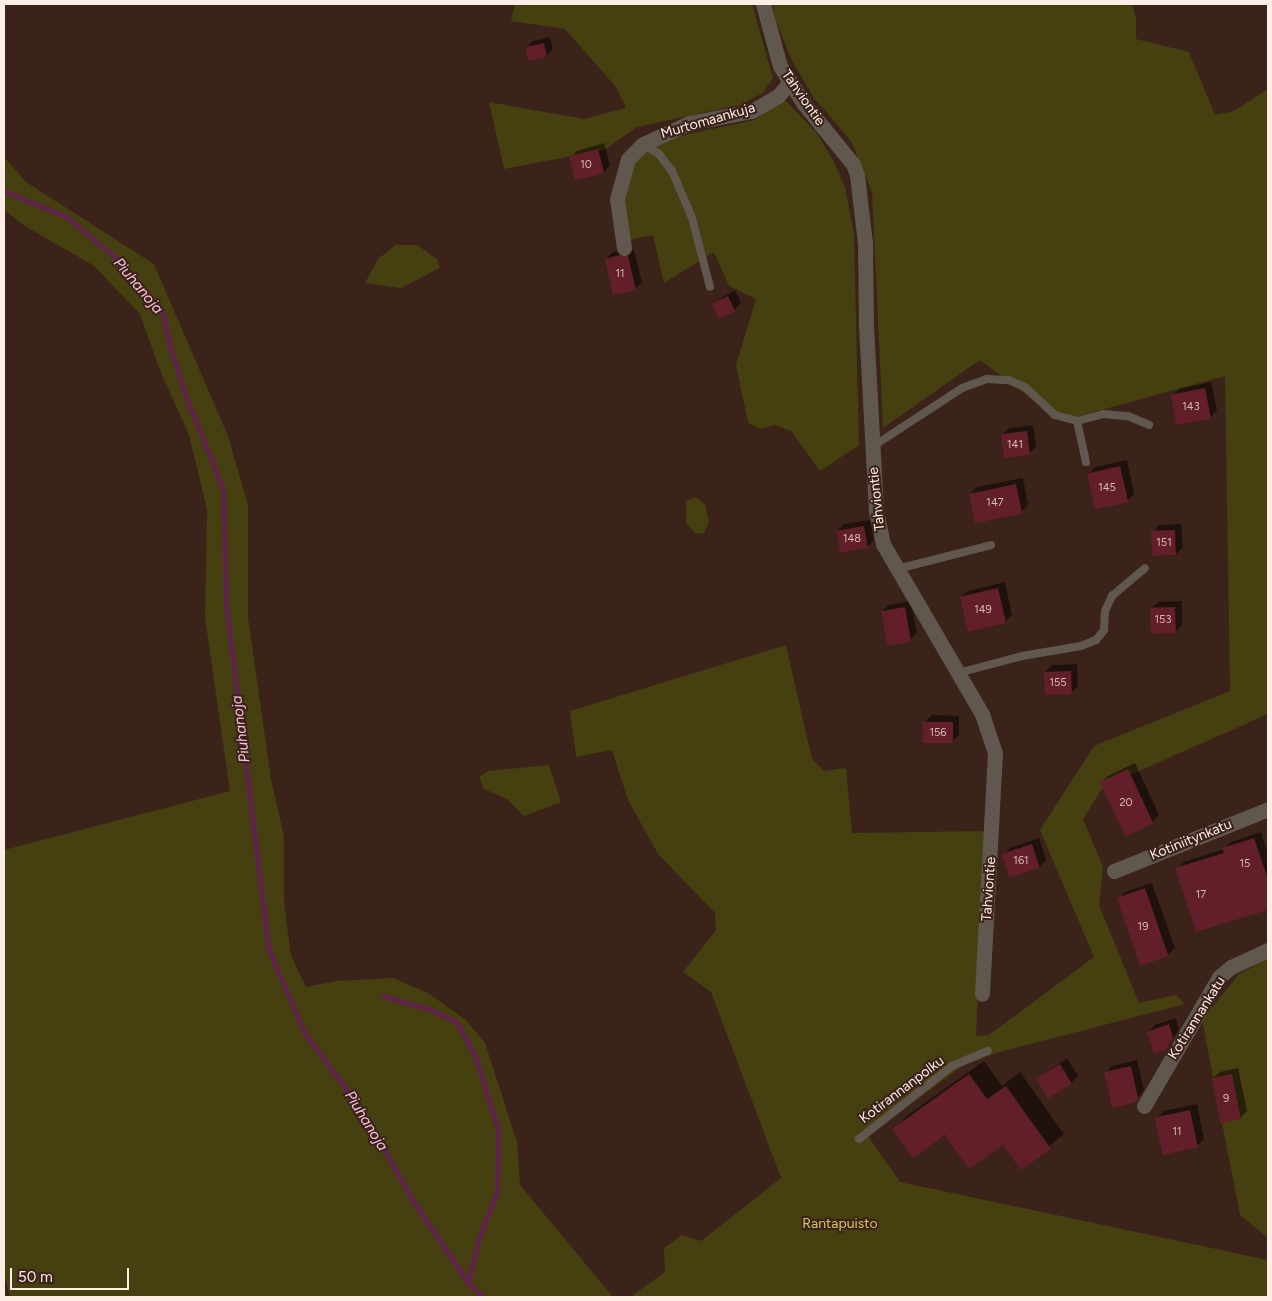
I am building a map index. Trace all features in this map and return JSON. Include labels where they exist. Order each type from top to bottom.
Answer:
[{"type":"street","name":"Tahviontie","points":[[763,4],[773,48],[789,83],[853,164],[857,175],[865,243],[872,447],[878,528],[897,569],[982,714],[995,753],[982,994]]},
{"type":"street","name":"Murtomaankuja","points":[[624,248],[617,199],[628,159],[643,144],[689,123],[752,111],[778,96],[789,83]]},
{"type":"street","name":"Kotiniitynkatu","points":[[1114,871],[1268,809]]},
{"type":"street","name":"Kotirannankatu","points":[[1144,1106],[1219,977],[1231,967],[1268,950]]},
{"type":"lane","points":[[643,144],[659,154],[672,171],[692,218],[710,287]]},
{"type":"lane","points":[[872,447],[962,388],[987,379],[1009,380],[1025,387],[1055,414],[1077,421],[1103,414],[1128,416],[1149,425]]},
{"type":"lane","points":[[1077,421],[1086,462]]},
{"type":"lane","points":[[897,569],[991,545]]},
{"type":"lane","points":[[958,672],[1022,656],[1081,646],[1096,640],[1104,630],[1105,611],[1112,596],[1145,568]]},
{"type":"lane","name":"Kotirannanpolku","points":[[859,1139],[952,1066],[988,1051]]},
{"type":"green space","points":[[515,4],[752,4],[773,78],[763,93],[740,105],[637,127],[604,150],[504,169],[489,102],[584,119],[626,108],[616,87],[565,29],[511,21]]},
{"type":"green space","name":"Rantapuisto","points":[[773,4],[1132,4],[1136,18],[1136,39],[1189,52],[1215,115],[1234,111],[1268,89],[1268,714],[1103,787],[1083,819],[1103,867],[1099,905],[1139,1003],[1176,995],[1185,1004],[996,1053],[962,1066],[868,1136],[900,1182],[1268,1260],[1268,1297],[630,1297],[665,1272],[664,1248],[682,1235],[701,1241],[781,1178],[711,992],[683,972],[716,930],[715,913],[658,854],[628,800],[612,750],[576,757],[570,711],[786,645],[812,759],[824,771],[846,768],[852,833],[986,831],[976,1036],[989,1035],[1094,957],[1040,830],[1094,746],[1230,691],[1225,376],[1061,421],[980,360],[883,428],[872,192],[851,141],[814,98],[792,61],[775,18]]},
{"type":"green space","points":[[784,99],[816,132],[833,160],[845,187],[854,234],[859,445],[820,471],[791,431],[774,425],[759,429],[748,422],[736,365],[756,299],[729,286],[714,252],[664,283],[653,235],[629,240],[624,191],[632,166],[642,154],[666,141],[688,134],[755,120]]},
{"type":"green space","points":[[4,157],[26,182],[154,264],[228,436],[248,505],[248,617],[271,779],[284,836],[284,902],[291,956],[306,987],[337,981],[393,978],[428,993],[466,1020],[485,1043],[517,1142],[520,1185],[613,1297],[10,1297],[4,1274],[4,850],[230,791],[205,617],[207,509],[189,435],[161,373],[140,314],[94,266],[25,226],[4,210]]},
{"type":"green space","points":[[396,245],[417,245],[437,259],[440,268],[401,288],[365,283],[378,259]]},
{"type":"green space","points":[[695,497],[705,504],[709,522],[704,533],[696,534],[686,523],[686,501]]},
{"type":"green space","points":[[549,765],[561,802],[524,816],[507,799],[484,789],[479,777],[488,771]]},
{"type":"green space","points":[[1268,959],[1268,1238],[1240,1215],[1202,1020],[1239,974]]},
{"type":"building","points":[[544,43],[547,57],[528,61],[525,47]]},
{"type":"building","points":[[598,149],[604,173],[575,181],[569,156]]},
{"type":"building","points":[[619,255],[628,256],[636,290],[613,295],[605,259]]},
{"type":"building","points":[[728,296],[735,311],[719,319],[712,304]]},
{"type":"building","points":[[1205,388],[1211,418],[1177,425],[1171,395]]},
{"type":"building","points":[[1027,431],[1030,455],[1004,458],[1001,434]]},
{"type":"building","points":[[1120,466],[1128,502],[1095,510],[1087,474]]},
{"type":"building","points":[[1016,484],[1022,513],[975,523],[969,494]]},
{"type":"building","points":[[864,526],[868,548],[840,553],[836,531]]},
{"type":"building","points":[[1175,530],[1176,555],[1152,556],[1151,531]]},
{"type":"building","points":[[998,588],[1006,623],[968,632],[960,597]]},
{"type":"building","points":[[905,607],[911,641],[887,646],[881,611]]},
{"type":"building","points":[[1175,607],[1176,633],[1151,634],[1150,608]]},
{"type":"building","points":[[1071,671],[1072,694],[1045,695],[1044,672]]},
{"type":"building","points":[[923,722],[953,722],[953,743],[923,743]]},
{"type":"building","points":[[1128,769],[1153,823],[1125,836],[1100,782]]},
{"type":"building","points":[[1254,838],[1268,879],[1268,910],[1196,932],[1175,868],[1224,853],[1222,848]]},
{"type":"building","points":[[1032,844],[1040,868],[1009,878],[1002,854]]},
{"type":"building","points":[[1145,888],[1168,956],[1140,966],[1117,898]]},
{"type":"building","points":[[1169,1024],[1173,1037],[1166,1050],[1154,1054],[1147,1032]]},
{"type":"building","points":[[1060,1064],[1072,1084],[1048,1098],[1036,1078]]},
{"type":"building","points":[[1131,1066],[1138,1098],[1136,1102],[1112,1108],[1104,1072]]},
{"type":"building","points":[[969,1074],[987,1099],[1006,1086],[1051,1149],[1021,1170],[1003,1145],[969,1169],[945,1135],[913,1158],[892,1129]]},
{"type":"building","points":[[1232,1074],[1241,1119],[1220,1123],[1211,1078]]},
{"type":"building","points":[[1190,1110],[1198,1147],[1163,1155],[1155,1117]]},
{"type":"waterway","name":"Piuhanoja","points":[[4,191],[67,217],[117,259],[162,310],[170,347],[185,394],[223,489],[226,604],[268,948],[304,1032],[361,1109],[417,1207],[468,1283],[483,1297]]},
{"type":"waterway","points":[[383,996],[429,1009],[457,1022],[476,1058],[498,1130],[497,1191],[479,1238],[468,1283]]}]
